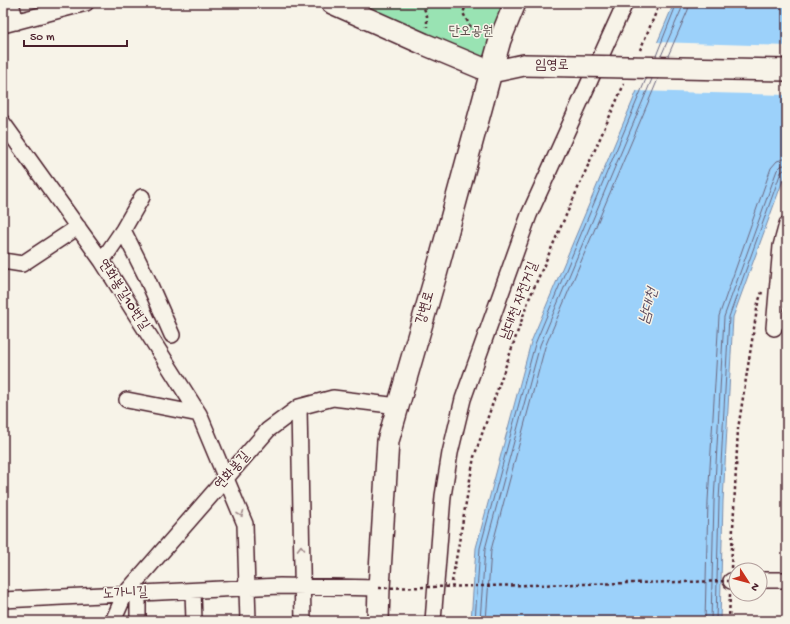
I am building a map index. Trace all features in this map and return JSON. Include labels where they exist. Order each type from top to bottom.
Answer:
[{"type":"street","points":[[11,3],[10,23],[86,3]]},
{"type":"street","points":[[332,3],[491,72]]},
{"type":"street","name":"강변로","points":[[378,621],[388,441],[435,278],[500,40],[515,3]]},
{"type":"street","points":[[433,621],[443,496],[450,453],[463,399],[529,215],[625,3]]},
{"type":"street","name":"임영로","points":[[491,72],[524,65],[787,70]]},
{"type":"street","name":"연화봉길10번길","points":[[3,123],[102,261],[199,414],[226,478]]},
{"type":"street","points":[[102,261],[123,230],[142,197]]},
{"type":"street","points":[[774,328],[781,246],[787,224]]},
{"type":"street","points":[[3,261],[22,264],[78,227]]},
{"type":"street","points":[[123,230],[146,276],[172,335]]},
{"type":"street","name":"연화봉길","points":[[113,621],[132,594],[226,478],[268,430],[299,407],[333,398],[398,406]]},
{"type":"street","points":[[127,400],[199,414]]},
{"type":"street","points":[[299,407],[303,621]]},
{"type":"street","points":[[226,478],[245,524],[248,621]]},
{"type":"street","points":[[768,580],[787,580]]},
{"type":"street","name":"노가니길","points":[[3,600],[248,588],[379,588]]},
{"type":"street","points":[[193,591],[194,621]]},
{"type":"street","points":[[132,594],[138,621]]},
{"type":"lane","points":[[774,328],[786,321],[787,318]]},
{"type":"path","points":[[422,3],[427,16],[427,28],[424,44]]},
{"type":"path","points":[[467,3],[463,13],[470,26],[500,40]]},
{"type":"path","points":[[637,56],[660,3]]},
{"type":"path","name":"남대천 자전거길","points":[[451,588],[474,457],[532,292],[628,77]]},
{"type":"path","points":[[734,562],[738,429],[758,303],[763,288]]},
{"type":"path","points":[[379,588],[728,581]]},
{"type":"path","points":[[729,621],[731,602]]},
{"type":"green space","name":"단오공원","points":[[332,3],[514,3],[491,72]]},
{"type":"water","name":"남대천","points":[[674,3],[787,3],[787,169],[733,317],[723,501],[720,621],[471,621],[476,548],[531,342]]},
{"type":"pier","points":[[656,42],[787,46],[787,95],[635,91]]}]
